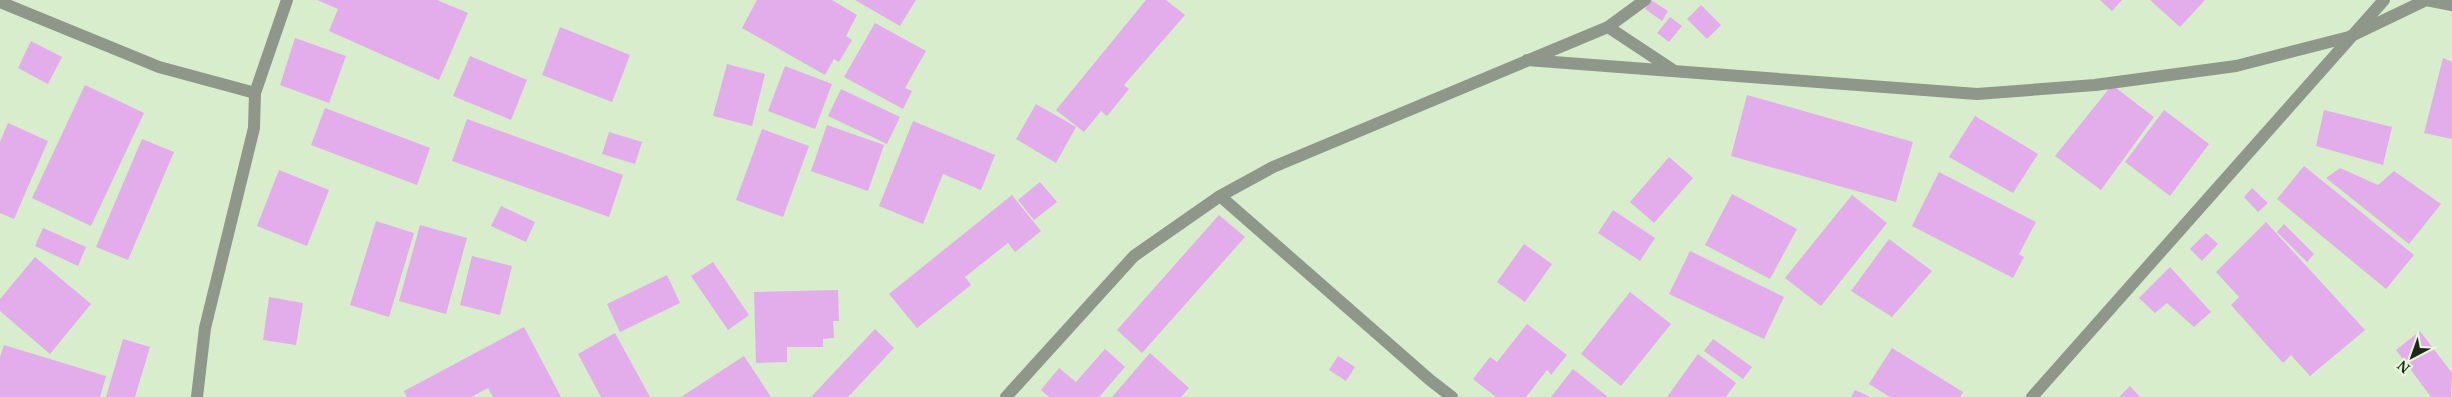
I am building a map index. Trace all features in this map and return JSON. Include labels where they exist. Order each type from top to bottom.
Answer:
[{"type":"street","points":[[197,397],[205,328],[254,128],[255,92],[287,0]]},
{"type":"street","points":[[1006,397],[1134,256],[1220,196],[1273,167],[1608,27],[1645,0]]},
{"type":"street","points":[[2032,397],[2349,37],[2384,0]]},
{"type":"street","points":[[1528,60],[1977,94],[2095,85],[2236,66],[2349,37],[2426,0],[2452,5]]},
{"type":"street","points":[[0,2],[159,67],[255,92]]},
{"type":"street","points":[[1608,27],[1675,72]]},
{"type":"street","points":[[1220,196],[1430,380],[1452,397]]},
{"type":"building","points":[[317,0],[437,0],[468,13],[439,80],[329,31],[338,9]]},
{"type":"building","points":[[757,0],[832,0],[857,15],[846,36],[852,40],[839,62],[834,59],[825,75],[742,28]]},
{"type":"building","points":[[855,0],[916,0],[900,26]]},
{"type":"building","points":[[1146,0],[1166,0],[1185,15],[1124,85],[1129,89],[1107,116],[1101,111],[1084,132],[1056,110]]},
{"type":"building","points":[[1651,0],[1668,11],[1662,21],[1645,9]]},
{"type":"building","points":[[2100,0],[2122,0],[2112,11]]},
{"type":"building","points":[[2150,0],[2205,0],[2180,27]]},
{"type":"building","points":[[1701,5],[1721,25],[1707,39],[1687,19]]},
{"type":"building","points":[[1670,17],[1682,26],[1669,42],[1657,33]]},
{"type":"building","points":[[875,23],[926,51],[905,88],[912,91],[903,109],[844,77]]},
{"type":"building","points":[[560,27],[630,55],[612,102],[542,75]]},
{"type":"building","points":[[295,38],[346,56],[329,103],[280,85]]},
{"type":"building","points":[[31,41],[62,57],[48,84],[18,68]]},
{"type":"building","points":[[470,56],[527,80],[511,120],[453,96]]},
{"type":"building","points":[[2443,58],[2452,62],[2452,139],[2424,133]]},
{"type":"building","points":[[727,64],[765,74],[752,126],[713,116]]},
{"type":"building","points":[[785,66],[832,84],[815,129],[768,111]]},
{"type":"building","points":[[85,85],[144,113],[91,226],[32,198]]},
{"type":"building","points":[[2112,85],[2154,117],[2101,190],[2055,156]]},
{"type":"building","points":[[841,89],[900,117],[887,144],[828,116]]},
{"type":"building","points":[[1747,95],[1913,142],[1896,202],[1731,156]]},
{"type":"building","points":[[1036,104],[1076,127],[1056,163],[1016,139]]},
{"type":"building","points":[[325,108],[430,148],[417,185],[311,145]]},
{"type":"building","points":[[2164,110],[2209,144],[2170,196],[2125,162]]},
{"type":"building","points":[[2324,110],[2392,127],[2383,165],[2316,146]]},
{"type":"building","points":[[1975,116],[2038,154],[2013,193],[1949,157]]},
{"type":"building","points":[[467,119],[623,175],[609,217],[452,161]]},
{"type":"building","points":[[913,121],[995,155],[981,190],[943,174],[923,224],[879,206]]},
{"type":"building","points":[[8,123],[48,141],[14,219],[0,213],[0,142]]},
{"type":"building","points":[[827,125],[884,145],[868,191],[811,171]]},
{"type":"building","points":[[762,129],[809,146],[783,217],[736,200]]},
{"type":"building","points":[[609,132],[642,142],[635,164],[602,154]]},
{"type":"building","points":[[142,139],[174,152],[128,260],[96,247]]},
{"type":"building","points":[[1669,157],[1693,178],[1654,223],[1630,202]]},
{"type":"building","points":[[2304,166],[2414,255],[2386,289],[2277,199]]},
{"type":"building","points":[[2340,168],[2378,185],[2394,171],[2441,204],[2409,244],[2326,178]]},
{"type":"building","points":[[279,170],[329,190],[307,246],[257,226]]},
{"type":"building","points":[[1939,172],[2036,222],[2019,254],[2024,257],[2013,278],[1912,226]]},
{"type":"building","points":[[1040,182],[1057,202],[1034,220],[1018,200]]},
{"type":"building","points":[[2252,188],[2268,203],[2258,212],[2244,197]]},
{"type":"building","points":[[1732,194],[1797,229],[1770,279],[1705,245]]},
{"type":"building","points":[[1012,195],[1041,231],[1015,252],[1008,243],[965,277],[971,285],[917,328],[889,294]]},
{"type":"building","points":[[1852,195],[1887,223],[1821,306],[1785,278]]},
{"type":"building","points":[[501,206],[535,222],[526,242],[491,226]]},
{"type":"building","points":[[1613,210],[1655,238],[1640,261],[1598,233]]},
{"type":"building","points":[[1219,215],[1245,237],[1142,353],[1117,330]]},
{"type":"building","points":[[376,221],[414,233],[389,317],[350,305]]},
{"type":"building","points":[[2266,222],[2365,330],[2310,376],[2291,355],[2283,363],[2231,305],[2239,297],[2216,272]]},
{"type":"building","points":[[2284,224],[2314,254],[2307,262],[2277,232]]},
{"type":"building","points":[[420,225],[467,238],[446,314],[399,301]]},
{"type":"building","points":[[43,228],[86,247],[78,266],[35,246]]},
{"type":"building","points":[[2206,233],[2218,244],[2202,261],[2190,249]]},
{"type":"building","points":[[1889,239],[1932,271],[1892,317],[1851,291]]},
{"type":"building","points":[[1524,244],[1552,264],[1525,302],[1497,282]]},
{"type":"building","points":[[1690,251],[1784,297],[1764,339],[1669,294]]},
{"type":"building","points":[[472,256],[512,266],[500,315],[460,305]]},
{"type":"building","points":[[35,257],[91,304],[50,354],[0,311],[0,299]]},
{"type":"building","points":[[713,262],[749,315],[728,330],[691,276]]},
{"type":"building","points":[[2170,267],[2211,312],[2194,327],[2167,303],[2155,313],[2139,298]]},
{"type":"building","points":[[667,275],[680,303],[620,332],[607,304]]},
{"type":"building","points":[[838,290],[839,321],[833,321],[834,338],[823,339],[823,347],[787,347],[787,362],[756,363],[754,292]]},
{"type":"building","points":[[1630,292],[1671,324],[1621,386],[1581,354]]},
{"type":"building","points":[[269,297],[303,303],[296,345],[263,340]]},
{"type":"building","points":[[1527,324],[1567,355],[1551,375],[1547,370],[1526,397],[1496,397],[1473,379],[1490,357],[1497,362]]},
{"type":"building","points":[[524,327],[561,397],[493,397],[488,388],[471,397],[407,397],[404,391]]},
{"type":"building","points":[[875,329],[894,348],[848,397],[811,397]]},
{"type":"building","points":[[2420,331],[2452,373],[2451,397],[2431,397],[2396,350]]},
{"type":"building","points":[[615,333],[650,397],[601,397],[578,354]]},
{"type":"building","points":[[123,339],[150,347],[135,397],[106,397]]},
{"type":"building","points":[[1713,339],[1752,367],[1743,379],[1704,351]]},
{"type":"building","points":[[4,345],[106,376],[100,397],[0,397],[0,357]]},
{"type":"building","points":[[1892,348],[1963,392],[1960,397],[1890,397],[1869,384]]},
{"type":"building","points":[[1105,349],[1125,367],[1099,397],[1049,397],[1041,390],[1059,368],[1076,382]]},
{"type":"building","points":[[1150,353],[1189,388],[1181,397],[1112,397]]},
{"type":"building","points":[[1698,354],[1736,383],[1726,397],[1667,397]]},
{"type":"building","points":[[744,356],[771,397],[681,397]]},
{"type":"building","points":[[1338,356],[1355,367],[1346,381],[1329,370]]},
{"type":"building","points":[[1573,369],[1608,397],[1551,397]]},
{"type":"building","points":[[2130,386],[2140,397],[2119,397]]},
{"type":"building","points":[[1855,390],[1870,397],[1851,397]]}]
